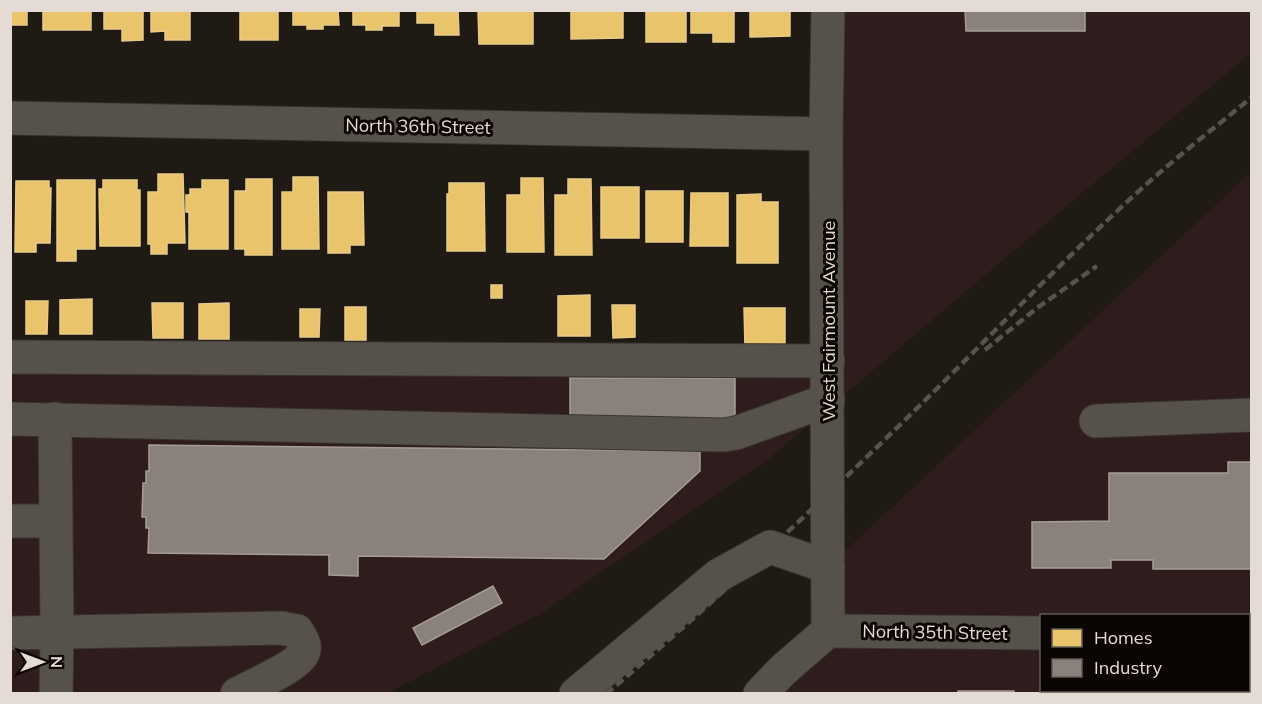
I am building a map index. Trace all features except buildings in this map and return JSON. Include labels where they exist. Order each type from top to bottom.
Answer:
[{"type":"street","name":"West Fairmount Avenue","points":[[828,10],[826,134],[828,631]]},
{"type":"street","name":"North 36th Street","points":[[10,118],[826,134]]},
{"type":"street","points":[[10,357],[828,361]]},
{"type":"street","points":[[10,419],[724,435],[736,433],[828,400]]},
{"type":"street","points":[[1096,421],[1251,415]]},
{"type":"street","points":[[55,419],[56,693]]},
{"type":"street","points":[[10,521],[56,521]]},
{"type":"street","points":[[576,693],[719,575],[770,547],[828,567]]},
{"type":"street","points":[[10,633],[281,628],[297,631],[304,642],[303,654],[294,663],[237,693]]},
{"type":"street","points":[[760,693],[828,631]]},
{"type":"street","name":"North 35th Street","points":[[828,631],[1040,633]]},
{"type":"shaded area","points":[[828,11],[1251,11],[1251,53],[766,461],[538,615],[388,693],[11,694],[11,357],[828,361]]},
{"type":"shaded area","points":[[1251,172],[1251,693],[760,694],[828,631],[828,567]]},
{"type":"railway","points":[[606,694],[831,492],[1118,210],[1162,170],[1252,97]]},
{"type":"railway","points":[[985,350],[1037,308],[1097,266]]}]
